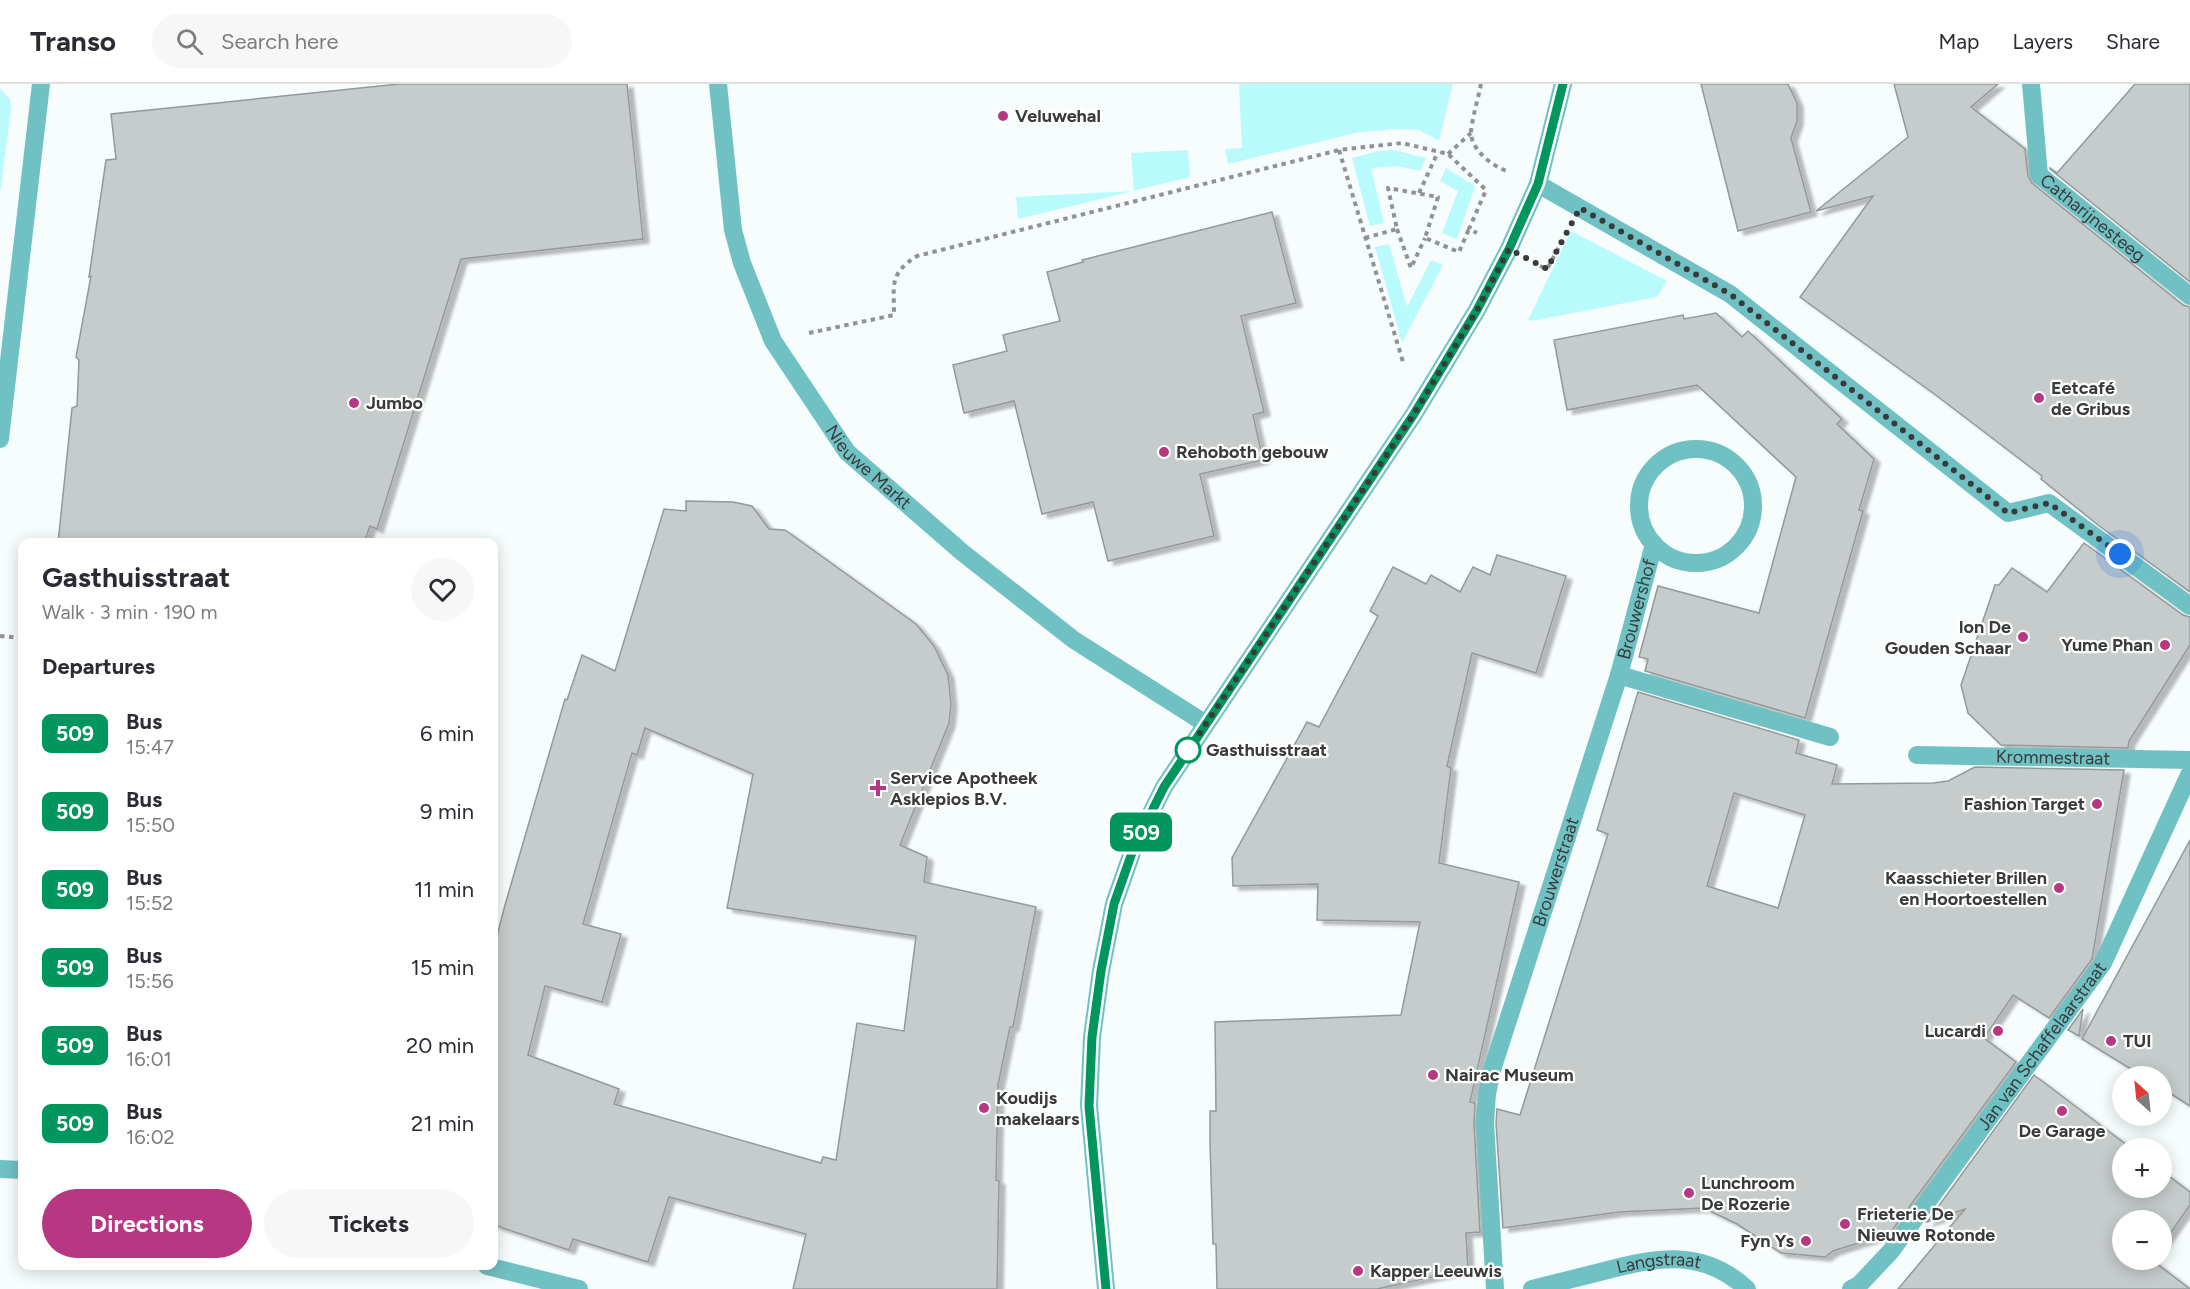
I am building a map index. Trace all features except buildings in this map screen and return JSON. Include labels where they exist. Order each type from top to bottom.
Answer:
[{"type":"street","points":[[0,439],[41,84]]},
{"type":"street","name":"Nieuwe Markt","points":[[718,84],[733,230],[742,263],[773,341],[847,452],[963,553],[1074,640],[1206,724]]},
{"type":"street","points":[[1106,1289],[1089,1106],[1092,1037],[1101,971],[1114,904],[1134,847],[1164,787],[1407,424],[1477,310],[1509,249],[1538,184],[1563,84]]},
{"type":"street","name":"Catharijnesteeg","points":[[2031,84],[2039,175],[2190,296]]},
{"type":"street","points":[[1538,184],[1730,294],[2008,513],[2049,503],[2190,606]]},
{"type":"street","name":"Brouwershof","points":[[1619,675],[1654,544],[1643,526],[1640,507],[1642,489],[1650,473],[1662,460],[1678,452],[1695,449],[1712,451],[1728,459],[1741,470],[1750,485],[1754,502],[1752,520],[1745,536],[1733,550],[1718,559],[1701,563],[1684,562],[1667,555],[1654,544]]},
{"type":"street","points":[[1619,675],[1830,737]]},
{"type":"street","name":"Brouwerstraat","points":[[1495,1289],[1485,1123],[1487,1094],[1492,1070],[1619,675]]},
{"type":"street","name":"Krommestraat","points":[[1917,755],[2190,760]]},
{"type":"street","name":"Jan van Schaffelaarstraat","points":[[1851,1289],[1859,1285],[1891,1251],[2103,963],[2190,773]]},
{"type":"street","points":[[0,1169],[18,1170]]},
{"type":"street","name":"Langstraat","points":[[1532,1289],[1647,1260],[1669,1258],[1709,1264],[1747,1289]]},
{"type":"street","points":[[498,1269],[579,1289]]},
{"type":"path","points":[[1481,84],[1471,133],[1477,148],[1494,166],[1538,184]]},
{"type":"path","points":[[1448,154],[1471,133]]},
{"type":"path","points":[[773,341],[894,315],[894,279],[904,265],[917,256],[1339,150],[1402,143],[1448,154],[1486,190],[1459,252],[1425,238]]},
{"type":"path","points":[[1339,150],[1417,407]]},
{"type":"path","points":[[1419,193],[1438,152]]},
{"type":"path","points":[[1388,188],[1438,197],[1425,238],[1412,268],[1397,229],[1388,188]]},
{"type":"path","points":[[1469,229],[1547,269],[1580,208]]},
{"type":"path","points":[[1365,238],[1397,229]]},
{"type":"path","points":[[0,636],[18,638]]},
{"type":"shaded area","points":[[1239,84],[1453,84],[1439,141],[1419,130],[1394,129],[1355,133],[1228,164],[1225,149],[1242,148]]},
{"type":"shaded area","points":[[0,88],[10,100],[11,108],[0,194]]},
{"type":"shaded area","points":[[1188,150],[1190,177],[1134,191],[1131,153]]},
{"type":"shaded area","points":[[1394,150],[1426,158],[1420,171],[1397,166],[1371,168],[1384,223],[1370,226],[1352,158],[1378,151]]},
{"type":"shaded area","points":[[1446,168],[1475,186],[1457,239],[1442,233],[1458,191],[1440,181]]},
{"type":"shaded area","points":[[1132,191],[1018,219],[1016,197]]},
{"type":"shaded area","points":[[1571,231],[1667,281],[1657,297],[1528,320]]},
{"type":"shaded area","points":[[1389,244],[1407,307],[1431,260],[1443,265],[1402,343],[1375,247]]},
{"type":"bus line","name":"509","points":[[1106,1289],[1089,1106],[1092,1037],[1101,971],[1114,904],[1134,847],[1164,787],[1414,414],[1477,310],[1509,249],[1538,184],[1563,84]]},
{"type":"place","name":"Veluwehal","points":[[1003,116]]},
{"type":"place","name":"Eetcafé de Gribus","points":[[2039,398]]},
{"type":"place","name":"Jumbo","points":[[354,403]]},
{"type":"place","name":"Rehoboth gebouw","points":[[1164,452]]},
{"type":"place","name":"lon De Gouden Schaar","points":[[2023,637]]},
{"type":"place","name":"Yume Phan","points":[[2165,645]]},
{"type":"place","name":"Gasthuisstraat","points":[[1188,750]]},
{"type":"place","name":"Service Apotheek Asklepios B.V.","points":[[878,788]]},
{"type":"place","name":"Fashion Target","points":[[2097,804]]},
{"type":"place","name":"Kaasschieter Brillen en Hoortoestellen","points":[[2059,888]]},
{"type":"place","name":"Lucardi","points":[[1998,1031]]},
{"type":"place","name":"TUI","points":[[2111,1041]]},
{"type":"place","name":"Nairac Museum","points":[[1433,1075]]},
{"type":"place","name":"Koudijs makelaars","points":[[984,1108]]},
{"type":"place","name":"De Garage","points":[[2062,1111]]},
{"type":"place","name":"Lunchroom De Rozerie","points":[[1689,1193]]},
{"type":"place","name":"Frieterie De Nieuwe Rotonde","points":[[1845,1224]]},
{"type":"place","name":"Fyn Ys","points":[[1806,1241]]},
{"type":"place","name":"Kapper Leeuwis","points":[[1358,1271]]},
{"type":"route","points":[[1188,750],[1185,755],[1414,414],[1477,310],[1509,249],[1547,269],[1580,208],[1730,294],[2008,513],[2049,503],[2120,554]]}]
